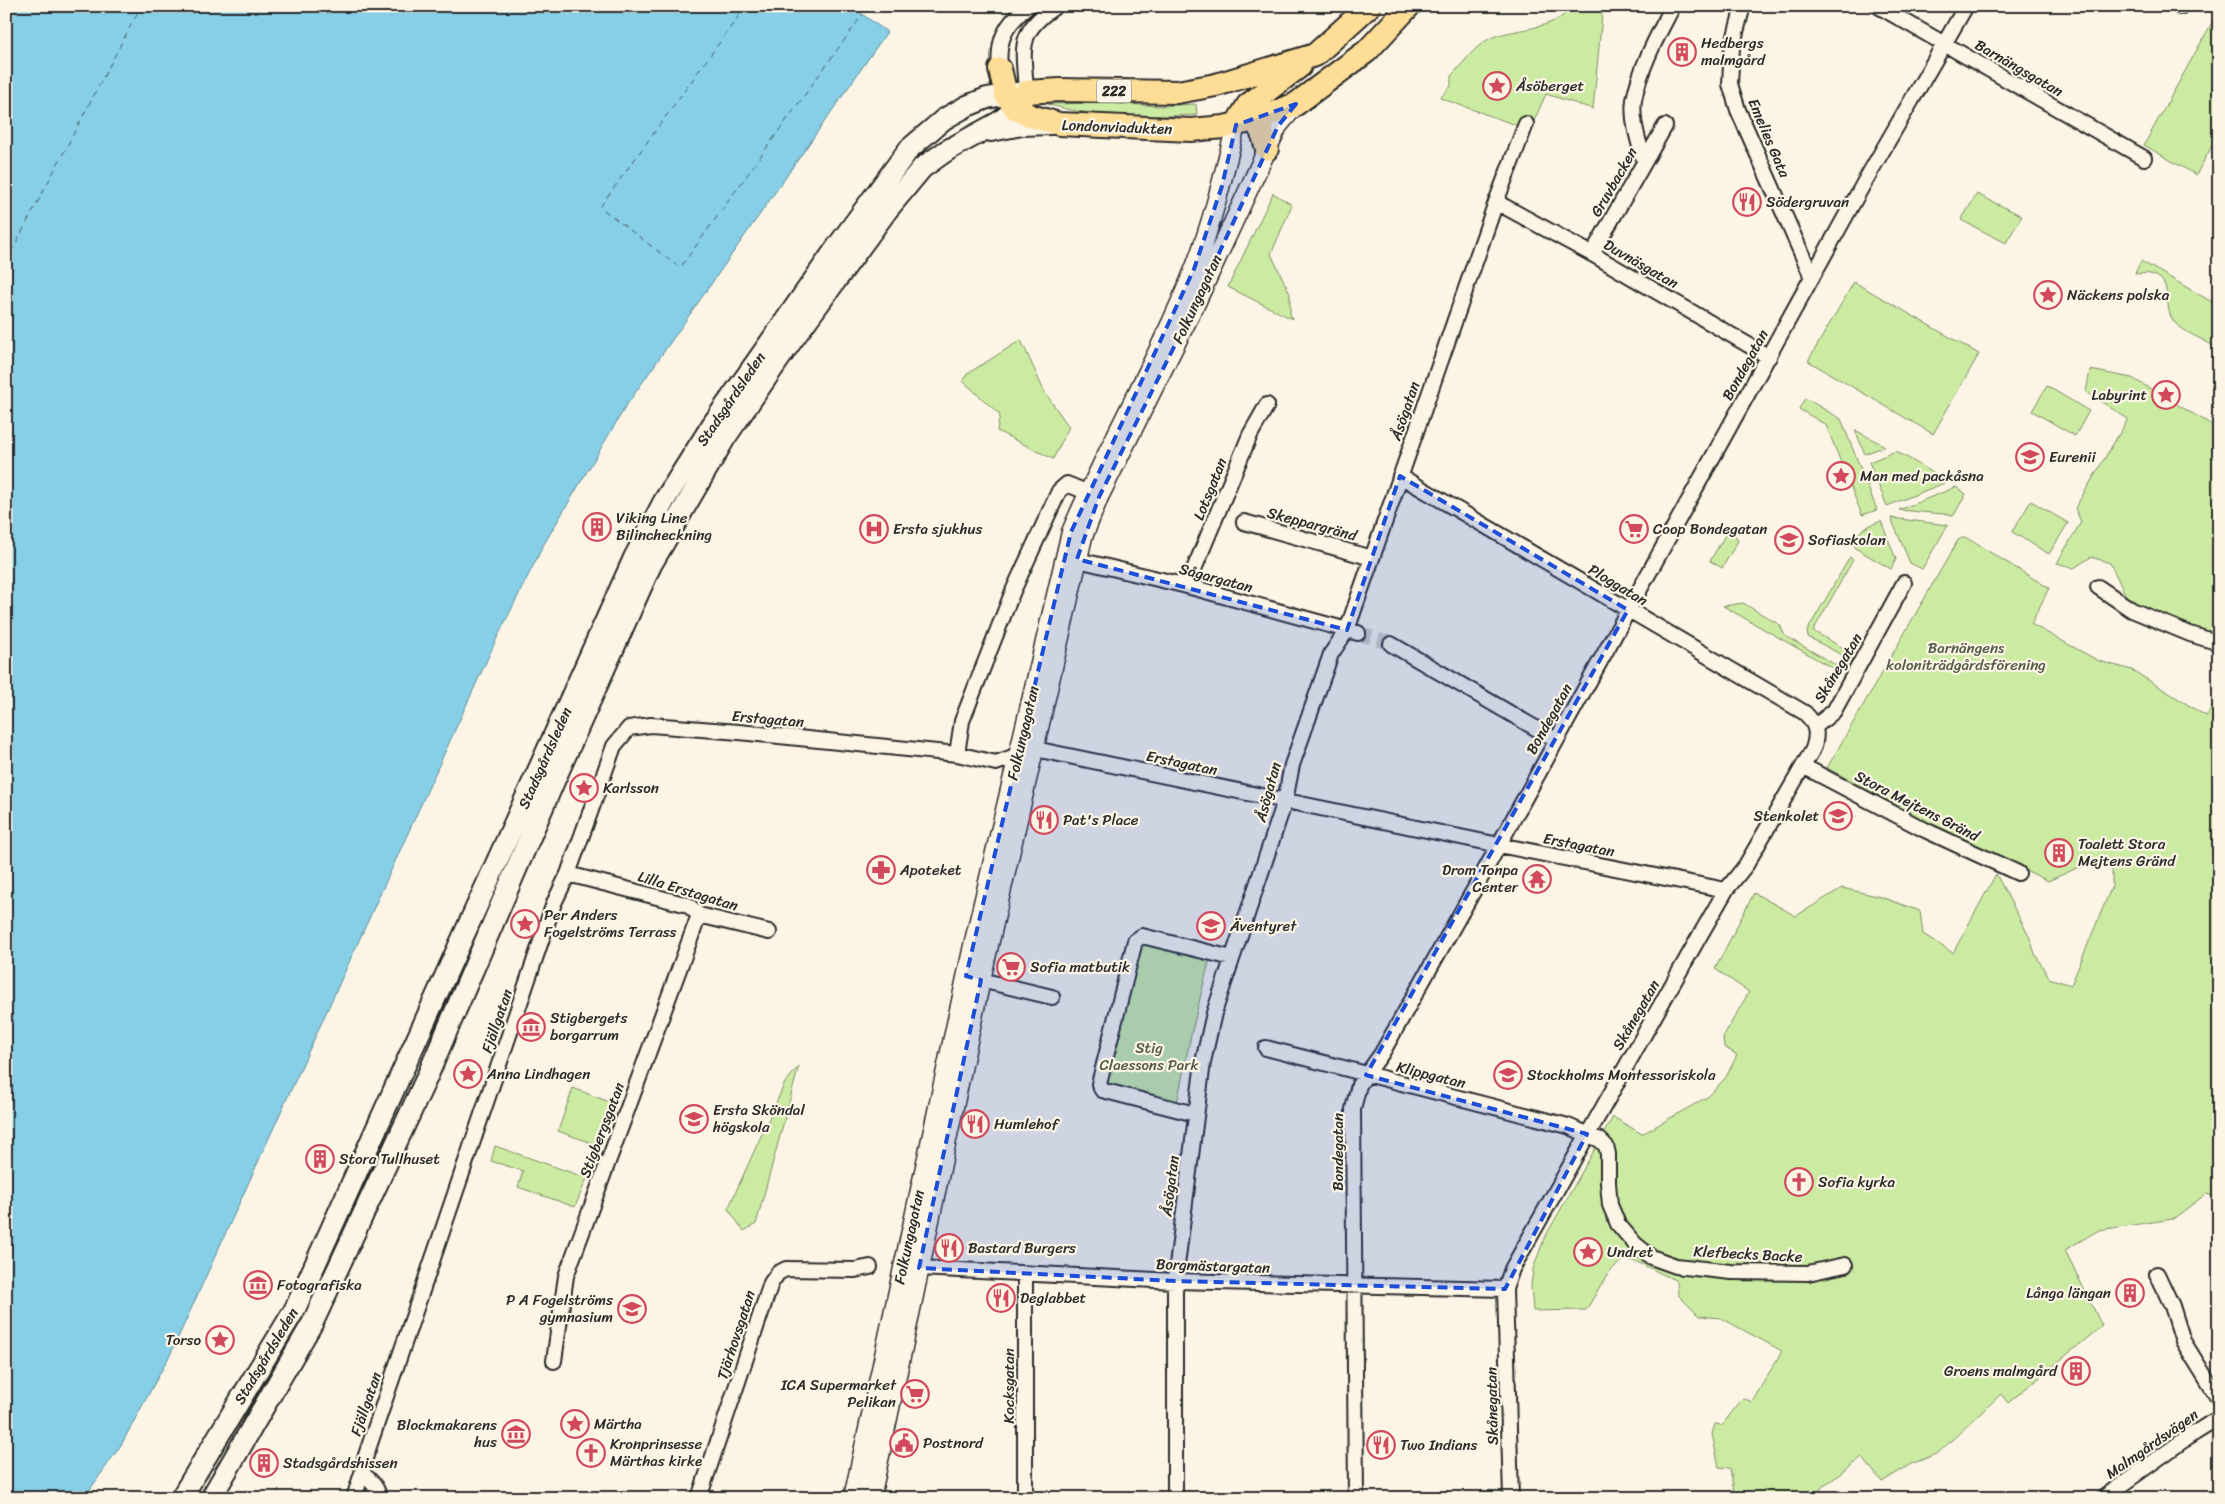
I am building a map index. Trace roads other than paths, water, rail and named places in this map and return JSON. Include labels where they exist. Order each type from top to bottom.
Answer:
[{"type":"main road","name":"222","points":[[1016,98],[1060,90],[1177,92],[1209,86],[1315,55],[1369,6]]},
{"type":"main road","name":"Folkungagatan","points":[[1246,116],[1296,104],[1367,51],[1409,6]]},
{"type":"main road","points":[[1246,116],[1315,55]]},
{"type":"main road","points":[[1000,69],[1016,98],[1031,116],[1059,124]]},
{"type":"main road","points":[[1209,86],[1239,95],[1246,116],[1267,149]]},
{"type":"main road","name":"Stadsgårdsleden","points":[[181,1498],[230,1414],[296,1309],[634,558],[664,501],[729,401],[839,244],[909,149],[944,118],[987,98],[1016,98]]},
{"type":"main road","name":"Stadsgårdsleden","points":[[211,1498],[312,1322],[427,1077],[555,779],[651,564],[725,438],[791,342],[888,209],[922,168],[979,133],[1016,98]]},
{"type":"main road","name":"Londonviadukten","points":[[979,133],[1022,125],[1059,124],[1191,130],[1246,116]]},
{"type":"main road","points":[[230,1414],[251,1426]]},
{"type":"street","points":[[1000,69],[1000,45],[1003,35],[1010,24],[1028,6]]},
{"type":"street","points":[[1016,98],[1025,38],[1035,22],[1056,6]]},
{"type":"street","points":[[1644,161],[1635,131],[1634,101],[1655,43],[1673,6]]},
{"type":"street","name":"Emelies Gata","points":[[1743,6],[1732,47],[1730,84],[1738,110],[1812,277]]},
{"type":"street","name":"Barnängsgatan","points":[[1878,6],[2144,158]]},
{"type":"street","name":"Bondegatan","points":[[1356,1498],[1353,1109],[1355,1096],[1499,846],[1812,277],[1966,6]]},
{"type":"street","name":"Folkungagatan","points":[[1093,495],[1195,305],[1278,126],[1296,104]]},
{"type":"street","name":"Folkungagatan","points":[[871,1498],[919,1268],[1018,757],[1070,558],[1083,537],[1093,495],[1194,269],[1246,116]]},
{"type":"street","name":"Åsögatan","points":[[1175,1498],[1175,1281],[1195,1114],[1208,1034],[1285,801],[1292,765],[1330,659],[1353,632],[1372,558],[1496,202],[1526,124]]},
{"type":"street","name":"Gruvbacken","points":[[1592,254],[1665,126]]},
{"type":"street","name":"Duvnäsgatan","points":[[1496,202],[1592,254],[1768,357]]},
{"type":"street","name":"Lotsgatan","points":[[1187,586],[1250,435],[1267,405]]},
{"type":"street","name":"Ploggatan","points":[[1400,476],[1805,713],[1816,726]]},
{"type":"street","points":[[957,754],[962,721],[1013,591],[1059,490],[1067,484],[1093,495]]},
{"type":"street","name":"Skeppargränd","points":[[1244,522],[1372,558]]},
{"type":"street","name":"Folkungagatan","points":[[853,1498],[974,978],[1035,749],[1070,558]]},
{"type":"street","name":"Sågargatan","points":[[1070,558],[1187,586],[1353,632]]},
{"type":"street","name":"Skånegatan","points":[[1511,1498],[1505,1289],[1512,1269],[1726,890],[1746,865],[1813,749],[1817,737],[1816,726],[1834,711],[1904,583]]},
{"type":"street","points":[[2098,587],[2132,610],[2190,634],[2219,642]]},
{"type":"street","points":[[1391,644],[1556,740]]},
{"type":"street","name":"Erstagatan","points":[[629,728],[652,725],[957,754],[996,763],[1018,757],[1035,749],[1499,846],[1726,890]]},
{"type":"street","name":"Fjällgatan","points":[[354,1498],[378,1418],[551,912],[568,874],[614,746],[629,728]]},
{"type":"street","name":"Stora Mejtens Gränd","points":[[1803,766],[1925,830],[2018,873]]},
{"type":"street","name":"Lilla Erstagatan","points":[[568,874],[688,906],[699,914],[769,932]]},
{"type":"street","name":"Stigbergsgatan","points":[[554,1361],[566,1276],[699,914]]},
{"type":"street","points":[[1195,1114],[1102,1090],[1099,1084],[1135,941],[1142,936],[1232,958]]},
{"type":"street","points":[[974,978],[1052,997]]},
{"type":"street","name":"Klippgatan","points":[[1266,1048],[1568,1126],[1587,1134]]},
{"type":"street","name":"Klefbecks Backe","points":[[1587,1134],[1600,1140],[1606,1146],[1610,1205],[1618,1224],[1635,1244],[1651,1257],[1676,1266],[1731,1272],[1808,1273],[1845,1265]]},
{"type":"street","name":"Tjärhovsgatan","points":[[700,1498],[771,1283],[778,1273],[786,1269],[856,1270],[870,1267]]},
{"type":"street","name":"Borgmästargatan","points":[[919,1268],[1025,1275],[1175,1281],[1505,1289]]},
{"type":"street","points":[[2156,1274],[2172,1306],[2183,1341],[2219,1399]]},
{"type":"street","name":"Kocksgatan","points":[[1025,1275],[1026,1498]]},
{"type":"street","name":"Malmgårdsvägen","points":[[2104,1498],[2188,1437],[2218,1420]]},
{"type":"street","points":[[362,1473],[372,1481],[377,1489],[378,1498]]},
{"type":"water","points":[[6,6],[851,6],[887,32],[626,406],[544,544],[496,640],[171,1353],[121,1445],[84,1498],[6,1498]]},
{"type":"tunnel","points":[[1358,633],[1391,644]]},
{"type":"place","name":"Hedbergs malmgård","points":[[1682,52]]},
{"type":"place","name":"Åsöberget","points":[[1497,86]]},
{"type":"place","name":"Södergruvan","points":[[1747,202]]},
{"type":"place","name":"Näckens polska","points":[[2048,295]]},
{"type":"place","name":"Labyrint","points":[[2166,395]]},
{"type":"place","name":"Eurenii","points":[[2030,457]]},
{"type":"place","name":"Man med packåsna","points":[[1841,476]]},
{"type":"place","name":"Viking Line Bilincheckning","points":[[597,527]]},
{"type":"place","name":"Ersta sjukhus","points":[[874,529]]},
{"type":"place","name":"Coop Bondegatan","points":[[1634,529]]},
{"type":"place","name":"Sofiaskolan","points":[[1789,540]]},
{"type":"place","name":"Karlsson","points":[[584,788]]},
{"type":"place","name":"Stenkolet","points":[[1838,816]]},
{"type":"place","name":"Pat's Place","points":[[1044,820]]},
{"type":"place","name":"Toalett Stora Mejtens Gränd","points":[[2059,853]]},
{"type":"place","name":"Apoteket","points":[[881,870]]},
{"type":"place","name":"Drom Tonpa Center","points":[[1537,879]]},
{"type":"place","name":"Per Anders Fogelströms Terrass","points":[[525,924]]},
{"type":"place","name":"Äventyret","points":[[1211,926]]},
{"type":"place","name":"Sofia matbutik","points":[[1011,967]]},
{"type":"place","name":"Stigbergets borgarrum","points":[[531,1027]]},
{"type":"place","name":"Anna Lindhagen","points":[[468,1074]]},
{"type":"place","name":"Stockholms Montessoriskola","points":[[1508,1075]]},
{"type":"place","name":"Ersta Sköndal högskola","points":[[694,1119]]},
{"type":"place","name":"Humlehof","points":[[975,1124]]},
{"type":"place","name":"Stora Tullhuset","points":[[320,1159]]},
{"type":"place","name":"Sofia kyrka","points":[[1799,1182]]},
{"type":"place","name":"Bastard Burgers","points":[[949,1248]]},
{"type":"place","name":"Undret","points":[[1588,1252]]},
{"type":"place","name":"Fotografiska","points":[[258,1285]]},
{"type":"place","name":"Långa längan","points":[[2130,1293]]},
{"type":"place","name":"Deglabbet","points":[[1001,1298]]},
{"type":"place","name":"P A Fogelströms gymnasium","points":[[632,1309]]},
{"type":"place","name":"Torso","points":[[220,1340]]},
{"type":"place","name":"Groens malmgård","points":[[2076,1371]]},
{"type":"place","name":"ICA Supermarket Pelikan","points":[[915,1394]]},
{"type":"place","name":"Märtha","points":[[575,1424]]},
{"type":"place","name":"Blockmakarens hus","points":[[516,1434]]},
{"type":"place","name":"Postnord","points":[[904,1443]]},
{"type":"place","name":"Two Indians","points":[[1381,1445]]},
{"type":"place","name":"Kronprinsesse Märthas kirke","points":[[591,1453]]},
{"type":"place","name":"Stadsgårdshissen","points":[[264,1463]]},
{"type":"park label","name":"Barnängens koloniträdgårdsförening","points":[[1966,656]]},
{"type":"park label","name":"Stig Claessons Park","points":[[1149,1056]]}]
